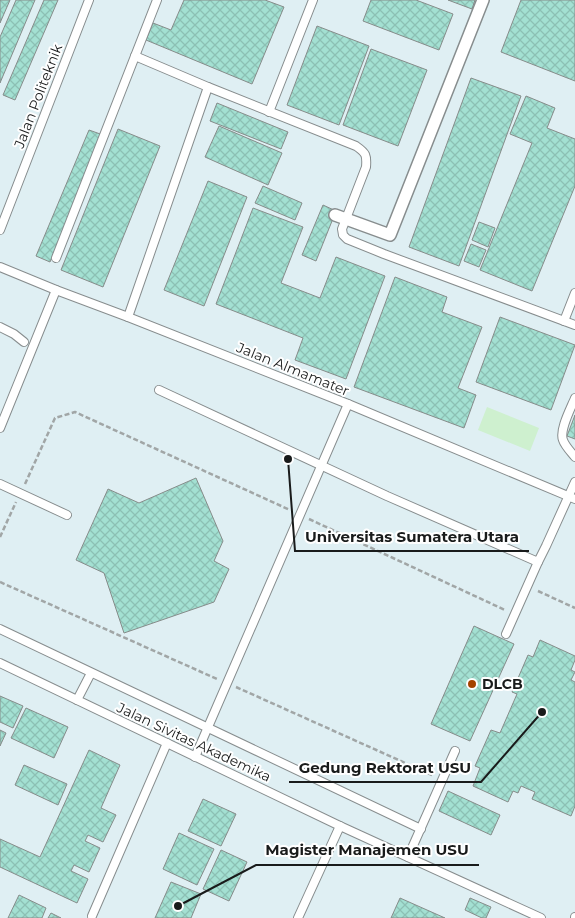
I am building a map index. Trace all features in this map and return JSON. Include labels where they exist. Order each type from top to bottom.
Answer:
[{"type":"street","points":[[340,217],[390,235],[483,0]]},
{"type":"lane","name":"Jalan Politeknik","points":[[0,230],[89,0]]},
{"type":"lane","points":[[56,258],[157,0]]},
{"type":"lane","points":[[269,112],[313,0]]},
{"type":"lane","points":[[135,56],[356,146],[364,152],[367,159],[366,167],[340,217],[343,235],[347,239],[575,325]]},
{"type":"lane","points":[[128,317],[208,87]]},
{"type":"lane","name":"Jalan Almamater","points":[[0,267],[348,404],[572,498]]},
{"type":"lane","points":[[0,428],[56,290]]},
{"type":"lane","points":[[564,321],[575,293]]},
{"type":"lane","points":[[0,327],[24,342]]},
{"type":"lane","points":[[159,390],[321,466],[538,562]]},
{"type":"lane","points":[[575,398],[562,431],[562,440],[575,457]]},
{"type":"lane","points":[[195,756],[348,404]]},
{"type":"lane","points":[[506,634],[538,562],[572,498],[575,482]]},
{"type":"lane","points":[[0,484],[67,516]]},
{"type":"lane","points":[[0,629],[421,828]]},
{"type":"lane","name":"Jalan Sivitas Akademika","points":[[0,663],[340,826],[541,918]]},
{"type":"lane","points":[[77,700],[91,673]]},
{"type":"lane","points":[[92,916],[167,743]]},
{"type":"lane","points":[[408,856],[455,751]]},
{"type":"lane","points":[[298,918],[340,826]]},
{"type":"path","points":[[0,537],[55,418],[75,412],[515,614]]},
{"type":"path","points":[[527,586],[575,608]]},
{"type":"shaded area","points":[[0,0],[575,0],[575,918],[0,918]]},
{"type":"green space","points":[[487,407],[539,428],[530,451],[478,430]]},
{"type":"building","points":[[0,0],[10,0],[0,23]]},
{"type":"building","points":[[16,0],[35,0],[0,83],[0,37]]},
{"type":"building","points":[[44,0],[58,0],[15,100],[3,95]]},
{"type":"building","points":[[184,0],[265,0],[284,7],[252,84],[146,40],[153,23],[171,30]]},
{"type":"building","points":[[371,0],[416,0],[453,14],[439,50],[363,21]]},
{"type":"building","points":[[448,0],[475,0],[472,9]]},
{"type":"building","points":[[521,0],[575,0],[575,81],[501,52]]},
{"type":"building","points":[[317,26],[369,46],[339,125],[287,105]]},
{"type":"building","points":[[371,49],[427,70],[398,146],[343,125]]},
{"type":"building","points":[[471,78],[521,96],[459,266],[409,247]]},
{"type":"building","points":[[526,96],[555,108],[547,128],[575,139],[575,186],[532,291],[480,270],[532,143],[510,134]]},
{"type":"building","points":[[217,103],[288,132],[281,149],[210,121]]},
{"type":"building","points":[[219,126],[282,153],[268,185],[205,157]]},
{"type":"building","points":[[118,129],[160,146],[103,287],[61,270]]},
{"type":"building","points":[[89,130],[103,135],[50,262],[36,256]]},
{"type":"building","points":[[208,181],[247,197],[204,306],[164,290]]},
{"type":"building","points":[[263,186],[302,203],[295,220],[255,203]]},
{"type":"building","points":[[323,205],[336,211],[316,261],[302,255]]},
{"type":"building","points":[[253,208],[303,227],[281,283],[320,298],[336,257],[385,276],[346,379],[295,360],[303,338],[216,304]]},
{"type":"building","points":[[479,222],[495,228],[488,247],[472,240]]},
{"type":"building","points":[[471,244],[486,250],[479,267],[464,261]]},
{"type":"building","points":[[395,277],[447,297],[442,312],[482,327],[458,388],[476,395],[464,428],[354,387]]},
{"type":"building","points":[[500,317],[575,345],[551,410],[476,382]]},
{"type":"building","points":[[575,415],[575,439],[567,436]]},
{"type":"building","points":[[196,478],[223,541],[214,561],[229,569],[214,602],[124,633],[104,573],[76,560],[108,489],[139,503]]},
{"type":"building","name":"DLCB","points":[[474,626],[514,644],[470,741],[431,724]]},
{"type":"building","points":[[540,640],[575,656],[571,670],[575,672],[571,680],[575,682],[575,806],[571,816],[532,799],[535,792],[521,786],[518,793],[513,791],[508,802],[473,786],[480,768],[475,766],[491,730],[500,733],[517,694],[512,692],[528,655],[533,657]]},
{"type":"building","points":[[0,696],[23,706],[13,728],[0,722]]},
{"type":"building","points":[[26,708],[68,727],[54,758],[11,738]]},
{"type":"building","points":[[0,730],[6,733],[0,746]]},
{"type":"building","points":[[89,750],[120,765],[101,808],[116,815],[103,842],[88,835],[85,841],[100,848],[89,872],[74,865],[71,871],[88,879],[77,903],[0,867],[0,839],[40,857]]},
{"type":"building","points":[[24,765],[67,784],[58,805],[15,785]]},
{"type":"building","points":[[448,791],[500,815],[491,835],[439,811]]},
{"type":"building","points":[[203,799],[236,814],[221,846],[188,831]]},
{"type":"building","points":[[179,833],[214,849],[197,885],[163,869]]},
{"type":"building","points":[[221,850],[247,862],[229,901],[203,889]]},
{"type":"building","points":[[171,882],[201,894],[191,918],[155,918]]},
{"type":"building","points":[[19,895],[46,908],[42,918],[8,918]]},
{"type":"building","points":[[400,898],[445,918],[391,918]]},
{"type":"building","points":[[470,898],[491,907],[486,918],[465,910]]},
{"type":"building","points":[[51,913],[61,918],[48,918]]},
{"type":"place","name":"Universitas Sumatera Utara","points":[[288,459]]},
{"type":"place","name":"DLCB","points":[[472,684]]},
{"type":"place","name":"Gedung Rektorat USU","points":[[542,712]]},
{"type":"place","name":"Magister Manajemen USU","points":[[178,906]]}]
